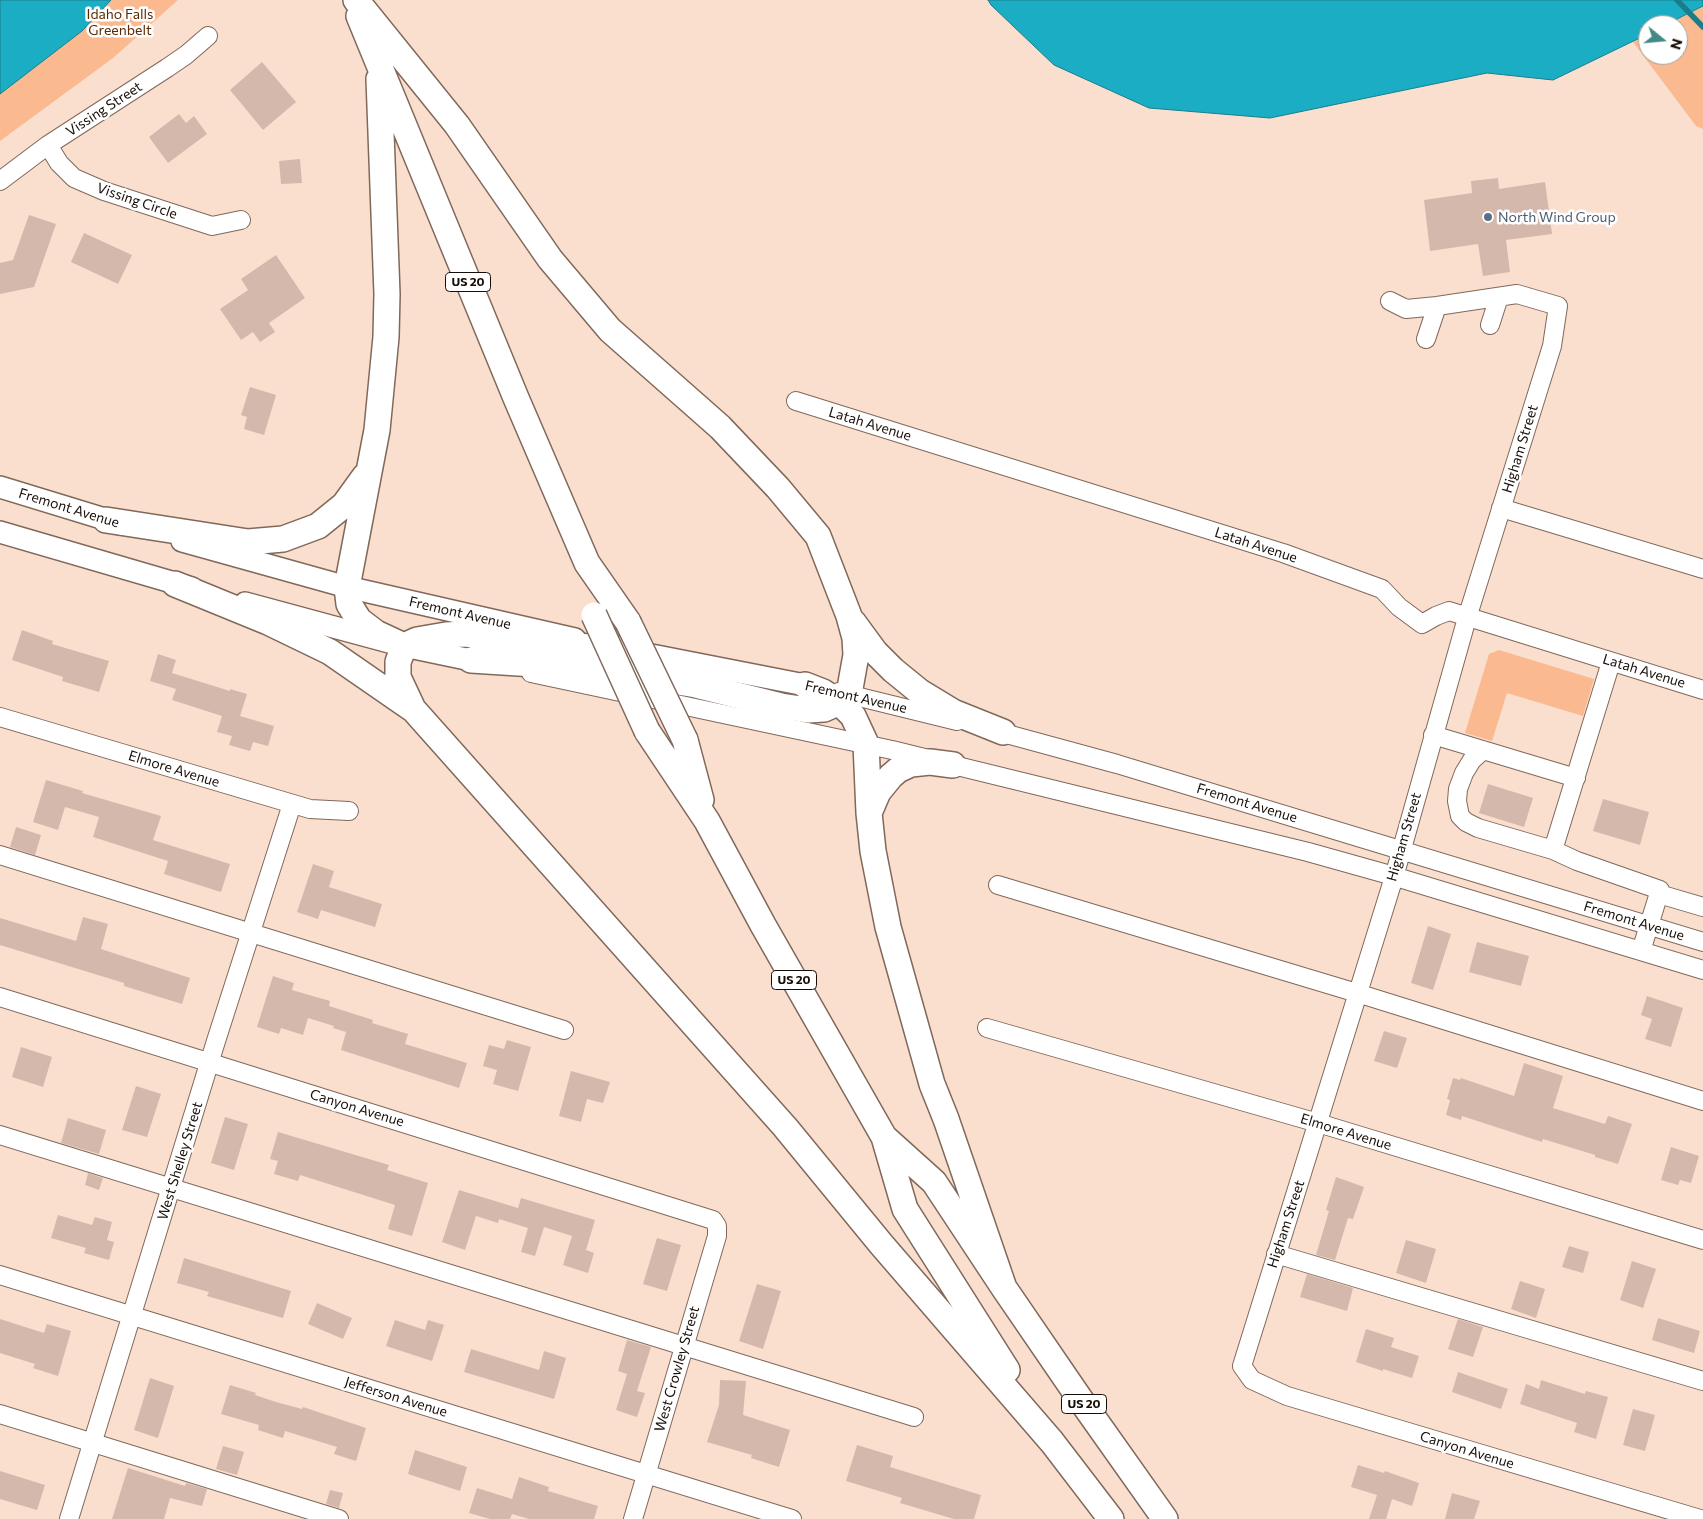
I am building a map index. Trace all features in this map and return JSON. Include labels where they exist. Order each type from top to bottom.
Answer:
[{"type":"highway","name":"US 20","points":[[352,0],[516,398],[587,563],[628,622],[685,740],[708,821]]},
{"type":"highway","points":[[356,0],[457,125],[550,259],[610,330],[720,428],[778,488],[818,536],[849,616],[855,638],[856,655],[845,699],[866,744],[869,813],[873,850],[888,927],[932,1084],[946,1119],[1004,1288]]},
{"type":"highway","points":[[378,63],[387,294],[386,337],[377,430],[347,587],[349,604],[359,620],[376,633],[404,646]]},
{"type":"highway","points":[[106,520],[248,542],[283,539],[318,526],[344,505],[369,470]]},
{"type":"highway","name":"US 20","points":[[587,563],[594,615],[647,731],[708,821],[763,925],[884,1136],[905,1209],[1052,1442],[1111,1519]]},
{"type":"highway","points":[[175,584],[268,622],[330,652],[413,710],[784,1127],[881,1244],[1052,1442]]},
{"type":"highway","points":[[849,616],[875,652],[920,692],[954,712],[1003,732]]},
{"type":"highway","points":[[413,710],[398,676],[398,662],[404,646],[417,640],[465,634],[528,644],[615,648]]},
{"type":"highway","points":[[471,660],[550,666],[584,666],[696,684],[781,706],[808,710],[824,709],[845,699]]},
{"type":"highway","points":[[805,685],[845,699]]},
{"type":"highway","points":[[869,813],[878,792],[898,770],[911,764],[930,762],[953,765]]},
{"type":"highway","name":"US 20","points":[[884,1136],[934,1182],[1004,1288],[1165,1519]]},
{"type":"main road","name":"Fremont Avenue","points":[[0,487],[106,520],[347,587],[615,648],[805,685]]},
{"type":"main road","name":"Fremont Avenue","points":[[0,532],[175,584],[404,646],[471,660]]},
{"type":"street","name":"Vissing Street","points":[[0,181],[48,146],[186,55],[208,36]]},
{"type":"street","name":"Vissing Circle","points":[[48,146],[74,178],[104,191],[212,226],[241,220]]},
{"type":"street","name":"Higham Street","points":[[1242,1366],[1394,877],[1467,618],[1552,346],[1558,306],[1517,294],[1499,297]]},
{"type":"street","points":[[1390,301],[1406,309],[1499,297],[1490,325]]},
{"type":"street","points":[[1426,339],[1437,306]]},
{"type":"street","name":"Latah Avenue","points":[[796,401],[1282,553],[1382,589],[1400,607],[1422,624],[1449,611],[1703,690]]},
{"type":"street","points":[[1502,508],[1703,569]]},
{"type":"street","name":"Fremont Avenue","points":[[471,660],[866,744],[1308,852],[1703,970]]},
{"type":"street","points":[[1553,850],[1612,662]]},
{"type":"street","name":"Fremont Avenue","points":[[845,699],[1003,732],[1117,764],[1703,942]]},
{"type":"street","name":"Elmore Avenue","points":[[0,717],[310,809],[349,811]]},
{"type":"street","points":[[1433,735],[1576,778]]},
{"type":"street","points":[[1483,750],[1472,760],[1464,773],[1458,789],[1457,801],[1460,816],[1466,822],[1478,828],[1553,850],[1577,861],[1660,890],[1641,952]]},
{"type":"street","name":"West Shelley Street","points":[[69,1519],[250,933],[292,804]]},
{"type":"street","points":[[0,855],[564,1030]]},
{"type":"street","points":[[998,885],[1703,1101]]},
{"type":"street","points":[[1659,894],[1703,907]]},
{"type":"street","name":"Canyon Avenue","points":[[0,997],[713,1220]]},
{"type":"street","name":"Elmore Avenue","points":[[987,1028],[1318,1123],[1703,1240]]},
{"type":"street","points":[[0,1135],[914,1417]]},
{"type":"street","name":"West Crowley Street","points":[[633,1519],[717,1236],[717,1226],[713,1220]]},
{"type":"street","points":[[1276,1254],[1703,1381]]},
{"type":"street","name":"Jefferson Avenue","points":[[0,1275],[792,1519]]},
{"type":"street","name":"Canyon Avenue","points":[[1242,1366],[1252,1380],[1287,1396],[1700,1519]]},
{"type":"street","points":[[0,1414],[339,1519]]},
{"type":"green space","name":"Idaho Falls Greenbelt","points":[[111,0],[178,0],[113,58],[0,141],[0,94],[82,31]]},
{"type":"green space","points":[[1703,6],[1703,129],[1696,126],[1650,65],[1688,65],[1688,15],[1685,15]]},
{"type":"green space","points":[[1638,39],[1638,49],[1633,42]]},
{"type":"green space","points":[[1499,650],[1594,679],[1583,716],[1507,693],[1492,741],[1465,733],[1489,654]]},
{"type":"water","points":[[0,0],[111,0],[82,31],[0,94]]},
{"type":"water","points":[[988,0],[1703,0],[1703,6],[1685,15],[1638,15],[1638,39],[1553,80],[1487,73],[1270,118],[1149,108],[1054,65]]},
{"type":"building","points":[[262,62],[296,102],[263,130],[230,90]]},
{"type":"building","points":[[179,114],[186,123],[194,116],[207,134],[168,163],[149,137]]},
{"type":"building","points":[[300,159],[302,183],[281,184],[279,161]]},
{"type":"building","name":"North Wind Group","points":[[1498,178],[1499,189],[1545,182],[1552,234],[1506,240],[1510,272],[1483,276],[1478,244],[1430,251],[1424,200],[1472,193],[1471,181]]},
{"type":"building","points":[[29,215],[56,224],[34,287],[0,294],[0,263],[13,260]]},
{"type":"building","points":[[84,233],[132,255],[118,284],[71,262]]},
{"type":"building","points":[[276,255],[305,298],[269,323],[275,332],[260,342],[253,332],[241,340],[220,309],[248,290],[241,279]]},
{"type":"building","points":[[250,387],[276,395],[264,435],[244,429],[247,417],[241,415]]},
{"type":"building","points":[[22,630],[53,641],[52,644],[109,661],[99,692],[62,681],[63,677],[12,660]]},
{"type":"building","points":[[158,654],[176,660],[172,673],[230,691],[230,689],[247,694],[240,716],[274,726],[268,746],[253,742],[250,751],[229,745],[232,736],[217,732],[222,716],[172,700],[176,689],[150,681]]},
{"type":"building","points":[[46,780],[83,791],[82,793],[161,816],[153,840],[230,864],[221,892],[164,874],[168,861],[93,837],[99,817],[65,807],[58,830],[33,822]]},
{"type":"building","points":[[1488,784],[1533,798],[1524,827],[1479,813]]},
{"type":"building","points":[[1603,799],[1649,812],[1640,845],[1593,831]]},
{"type":"building","points":[[16,827],[41,835],[35,855],[10,847]]},
{"type":"building","points":[[313,864],[334,871],[329,887],[382,904],[375,927],[321,910],[318,919],[297,912]]},
{"type":"building","points":[[83,917],[108,924],[101,949],[190,978],[182,1004],[124,986],[124,983],[0,945],[0,918],[76,941]]},
{"type":"building","points":[[1428,926],[1451,934],[1433,990],[1411,983]]},
{"type":"building","points":[[1477,942],[1529,956],[1521,986],[1469,972]]},
{"type":"building","points":[[273,976],[294,983],[292,990],[330,1001],[329,1006],[373,1020],[372,1023],[408,1034],[405,1044],[467,1063],[459,1088],[341,1050],[346,1032],[308,1018],[303,1035],[281,1028],[279,1034],[257,1027]]},
{"type":"building","points":[[1647,996],[1683,1008],[1671,1047],[1645,1039],[1652,1019],[1641,1015]]},
{"type":"building","points":[[1384,1031],[1407,1038],[1397,1068],[1374,1061]]},
{"type":"building","points":[[507,1040],[531,1047],[518,1091],[493,1084],[497,1070],[483,1066],[489,1045],[504,1049]]},
{"type":"building","points":[[21,1047],[52,1057],[43,1087],[12,1077]]},
{"type":"building","points":[[1524,1063],[1563,1076],[1553,1108],[1605,1124],[1608,1116],[1632,1124],[1618,1164],[1543,1139],[1542,1142],[1462,1116],[1461,1120],[1446,1115],[1450,1100],[1447,1099],[1453,1078],[1460,1080],[1461,1078],[1514,1096]]},
{"type":"building","points":[[571,1071],[610,1082],[603,1103],[587,1099],[581,1122],[559,1116]]},
{"type":"building","points":[[136,1086],[161,1094],[147,1137],[122,1130]]},
{"type":"building","points":[[225,1117],[248,1124],[234,1170],[211,1163]]},
{"type":"building","points":[[68,1118],[106,1130],[99,1154],[61,1143]]},
{"type":"building","points":[[278,1132],[389,1165],[387,1170],[428,1183],[412,1236],[388,1229],[395,1205],[300,1175],[298,1181],[274,1174],[278,1161],[270,1159]]},
{"type":"building","points":[[1671,1147],[1699,1156],[1691,1183],[1680,1180],[1678,1185],[1661,1180]]},
{"type":"building","points":[[88,1173],[103,1178],[99,1190],[85,1185]]},
{"type":"building","points":[[1336,1177],[1364,1187],[1353,1219],[1348,1218],[1335,1260],[1316,1255],[1329,1211],[1326,1210]]},
{"type":"building","points":[[459,1190],[518,1208],[521,1198],[595,1220],[586,1250],[594,1253],[588,1273],[563,1265],[572,1236],[544,1227],[535,1256],[521,1252],[528,1228],[499,1219],[498,1223],[476,1216],[465,1250],[442,1242]]},
{"type":"building","points":[[58,1215],[92,1225],[95,1217],[112,1222],[107,1240],[114,1242],[109,1260],[84,1253],[86,1248],[51,1238]]},
{"type":"building","points":[[657,1238],[681,1245],[667,1291],[643,1284]]},
{"type":"building","points":[[1406,1240],[1436,1249],[1426,1283],[1396,1273]]},
{"type":"building","points":[[1569,1246],[1589,1252],[1583,1273],[1562,1267]]},
{"type":"building","points":[[184,1258],[291,1291],[283,1318],[207,1296],[209,1292],[177,1283]]},
{"type":"building","points":[[1632,1261],[1656,1269],[1643,1308],[1620,1300]]},
{"type":"building","points":[[1307,1274],[1353,1288],[1347,1311],[1300,1297]]},
{"type":"building","points":[[1520,1281],[1545,1289],[1536,1318],[1511,1309]]},
{"type":"building","points":[[757,1284],[781,1291],[763,1349],[739,1341]]},
{"type":"building","points":[[317,1303],[352,1318],[343,1339],[308,1324]]},
{"type":"building","points":[[1658,1318],[1700,1331],[1694,1353],[1652,1340]]},
{"type":"building","points":[[0,1319],[44,1333],[47,1324],[71,1331],[58,1376],[33,1368],[35,1364],[0,1353]]},
{"type":"building","points":[[1458,1319],[1483,1327],[1473,1357],[1448,1349]]},
{"type":"building","points":[[395,1320],[425,1330],[428,1320],[444,1325],[432,1361],[386,1346]]},
{"type":"building","points":[[1366,1329],[1394,1338],[1391,1347],[1419,1356],[1412,1378],[1356,1362]]},
{"type":"building","points":[[627,1340],[651,1347],[637,1391],[645,1393],[637,1417],[616,1410],[627,1374],[618,1371]]},
{"type":"building","points":[[471,1349],[539,1370],[544,1351],[566,1358],[554,1399],[464,1372]]},
{"type":"building","points":[[1458,1372],[1508,1389],[1501,1409],[1452,1392]]},
{"type":"building","points":[[150,1378],[174,1386],[158,1438],[134,1430]]},
{"type":"building","points":[[720,1380],[746,1381],[743,1415],[790,1430],[779,1467],[751,1458],[752,1455],[707,1442],[719,1405]]},
{"type":"building","points":[[1541,1380],[1585,1394],[1586,1391],[1608,1397],[1596,1439],[1574,1432],[1577,1423],[1520,1404],[1526,1384],[1539,1389]]},
{"type":"building","points":[[230,1385],[256,1393],[255,1395],[276,1402],[302,1409],[303,1407],[366,1428],[356,1461],[334,1454],[337,1447],[285,1431],[283,1438],[258,1430],[259,1425],[221,1414]]},
{"type":"building","points":[[1633,1409],[1655,1415],[1645,1451],[1623,1445]]},
{"type":"building","points":[[857,1445],[893,1456],[890,1467],[981,1495],[974,1519],[954,1519],[900,1503],[902,1498],[846,1481]]},
{"type":"building","points":[[223,1446],[244,1452],[237,1475],[216,1469]]},
{"type":"building","points":[[415,1450],[467,1467],[460,1491],[408,1474]]},
{"type":"building","points":[[1358,1465],[1384,1473],[1385,1471],[1419,1483],[1412,1506],[1392,1499],[1386,1519],[1369,1519],[1377,1495],[1351,1487]]},
{"type":"building","points":[[128,1468],[185,1486],[186,1483],[207,1489],[202,1506],[170,1498],[164,1519],[112,1519]]},
{"type":"building","points":[[0,1471],[45,1485],[37,1510],[0,1499]]},
{"type":"building","points":[[519,1477],[549,1487],[548,1491],[598,1506],[594,1519],[529,1519],[512,1514],[510,1519],[490,1519],[469,1513],[477,1488],[512,1499]]},
{"type":"building","points":[[330,1490],[343,1493],[339,1508],[326,1504]]},
{"type":"building","points":[[1452,1493],[1480,1501],[1474,1519],[1445,1519]]},
{"type":"waterway","points":[[1677,0],[1703,27]]},
{"type":"place","name":"North Wind Group","points":[[1488,217]]}]
